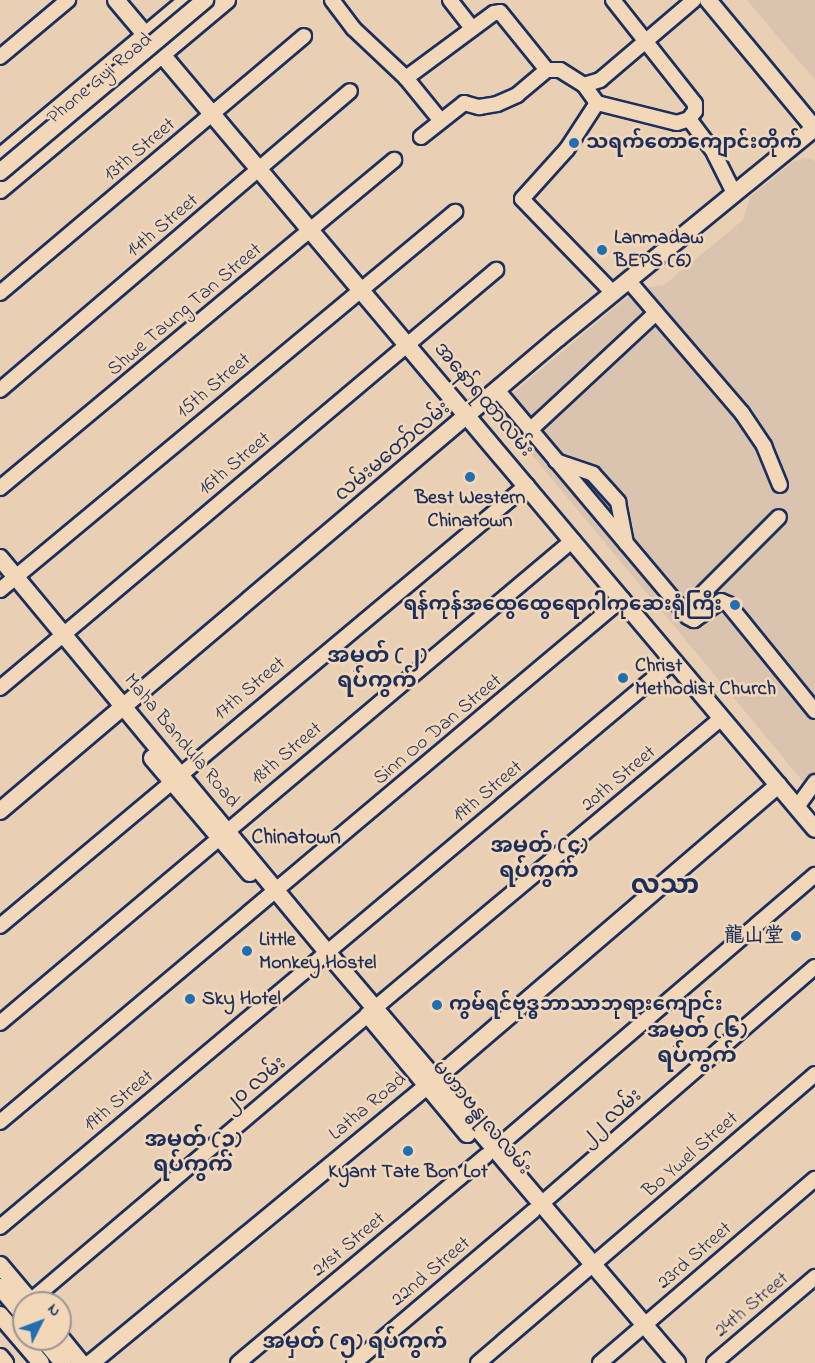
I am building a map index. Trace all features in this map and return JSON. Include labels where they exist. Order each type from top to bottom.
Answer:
[{"type":"main road","name":"အနော်ရထာလမ်း","points":[[116,0],[815,829]]},
{"type":"main road","name":"Phone Gyi Road","points":[[0,157],[187,0]]},
{"type":"main road","points":[[0,171],[205,0]]},
{"type":"main road","name":"Phone Gyi Road","points":[[0,190],[227,0]]},
{"type":"main road","points":[[708,0],[815,128]]},
{"type":"main road","name":"လမ်းမတော်လမ်း","points":[[0,811],[628,280],[815,128]]},
{"type":"main road","points":[[0,558],[6,582],[60,638],[323,955]]},
{"type":"main road","name":"Latha Road","points":[[97,1360],[431,1082],[778,785]]},
{"type":"main road","name":"မဟာဗန္ဓုလလမ်း","points":[[323,955],[641,1329],[677,1363]]},
{"type":"main road","points":[[0,1265],[16,1291]]},
{"type":"main road","points":[[0,1287],[12,1296]]},
{"type":"main road","points":[[0,1315],[41,1363]]},
{"type":"main road","name":"မဟာဗန္ဓုလလမ်း","points":[[641,1329],[662,1363]]},
{"type":"main road","points":[[65,1351],[81,1363]]},
{"type":"main road","points":[[67,1351],[97,1360]]},
{"type":"main road","points":[[0,1357],[5,1363]]},
{"type":"street","points":[[0,57],[68,0]]},
{"type":"street","points":[[332,0],[354,29],[406,78],[441,121]]},
{"type":"street","points":[[450,0],[472,28]]},
{"type":"street","points":[[421,137],[464,102],[479,108],[517,94],[547,70],[560,70],[584,85],[597,103],[677,123],[689,119],[695,111],[695,104],[613,0]]},
{"type":"street","points":[[584,85],[600,80],[694,0]]},
{"type":"street","points":[[406,78],[502,6],[547,70]]},
{"type":"street","name":"13th Street","points":[[0,293],[304,36]]},
{"type":"street","name":"14th Street","points":[[0,390],[350,91]]},
{"type":"street","points":[[597,103],[567,149],[522,199],[613,293]]},
{"type":"street","points":[[689,119],[712,149],[734,193]]},
{"type":"street","name":"Shwe Taung Tan Street","points":[[0,488],[312,231],[394,160]]},
{"type":"street","name":"15th Street","points":[[6,582],[455,212]]},
{"type":"street","name":"16th Street","points":[[0,688],[496,270]]},
{"type":"street","points":[[628,280],[742,413],[764,446],[780,485]]},
{"type":"street","points":[[530,430],[656,313]]},
{"type":"street","points":[[498,391],[684,612],[694,620],[716,602],[728,604],[815,711]]},
{"type":"street","points":[[556,461],[593,474],[618,502],[626,543]]},
{"type":"street","name":"17th Street","points":[[0,926],[174,776],[527,485]]},
{"type":"street","points":[[684,612],[779,518]]},
{"type":"street","name":"18th Street","points":[[0,1023],[573,540]]},
{"type":"street","name":"Sinn Oo Dan Street","points":[[0,1122],[275,895],[622,599]]},
{"type":"street","name":"19th Street","points":[[0,1227],[674,661]]},
{"type":"street","name":"20th Street","points":[[371,1011],[722,718]]},
{"type":"street","points":[[796,807],[815,782]]},
{"type":"street","name":"21st Street","points":[[238,1363],[490,1153],[815,875]]},
{"type":"street","name":"၂၂ လမ်း","points":[[537,1208],[815,967]]},
{"type":"street","name":"၂၀ လမ်း","points":[[45,1291],[371,1011]]},
{"type":"street","name":"Bo Ywel Street","points":[[478,1363],[815,1074]]},
{"type":"street","name":"23rd Street","points":[[600,1363],[815,1179]]},
{"type":"street","name":"22nd Street","points":[[354,1363],[537,1208]]},
{"type":"street","name":"24th Street","points":[[714,1363],[815,1277]]},
{"type":"shaded area","points":[[747,0],[815,0],[815,80],[777,36]]},
{"type":"shaded area","name":"ရန်ကုန်အထွေထွေရောဂါကုဆေးရုံကြီး","points":[[808,158],[815,161],[815,796],[494,409],[637,289],[664,285],[743,220],[750,197],[794,161]]},
{"type":"place","name":"သရက်တောကျောင်းတိုက်","points":[[574,143]]},
{"type":"place","name":"Lanmadaw BEPS (6)","points":[[602,250]]},
{"type":"place","name":"Best Western Chinatown","points":[[470,477]]},
{"type":"place","name":"ရန်ကုန်အထွေထွေရောဂါကုဆေးရုံကြီး","points":[[735,605]]},
{"type":"place","name":"Christ Methodist Church","points":[[623,678]]},
{"type":"place","name":"龍山堂","points":[[796,936]]},
{"type":"place","name":"Little Monkey Hostel","points":[[247,951]]},
{"type":"place","name":"Sky Hotel","points":[[190,999]]},
{"type":"place","name":"ကွမ်ရင်ဗုဒ္ဓဘာသာဘုရားကျောင်း","points":[[437,1005]]},
{"type":"place","name":"Kyant Tate Bon Lot","points":[[408,1151]]},
{"type":"district","name":"အမှတ် (၂) ရပ်ကွက်","points":[[377,670]]},
{"type":"district","name":"Chinatown","points":[[296,838]]},
{"type":"district","name":"အမှတ် (၄) ရပ်ကွက်","points":[[539,860]]},
{"type":"district","name":"လသာ","points":[[665,888]]},
{"type":"district","name":"အမှတ် (၆) ရပ်ကွက်","points":[[697,1044]]},
{"type":"district","name":"အမှတ် (၃) ရပ်ကွက်","points":[[193,1154]]},
{"type":"district","name":"အမှတ် (၅) ရပ်ကွက်","points":[[355,1344]]}]
